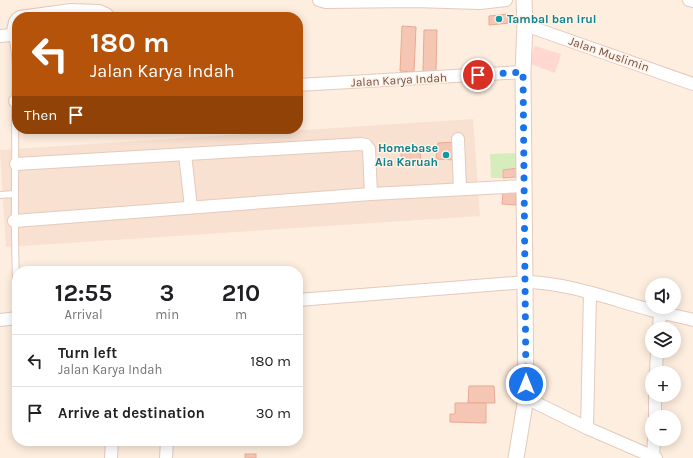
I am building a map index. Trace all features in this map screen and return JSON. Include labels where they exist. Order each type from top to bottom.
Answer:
[{"type":"street","points":[[319,0],[326,2],[414,1],[480,3],[506,0]]},
{"type":"street","points":[[516,458],[526,398],[523,72],[525,25],[524,0]]},
{"type":"street","points":[[53,12],[73,9],[101,12]]},
{"type":"street","name":"Jalan Muslimin","points":[[525,25],[693,84]]},
{"type":"street","points":[[6,35],[12,26]]},
{"type":"street","name":"Jalan Karya Indah","points":[[303,86],[523,72]]},
{"type":"street","points":[[458,139],[460,189]]},
{"type":"street","points":[[16,164],[364,144],[368,146],[369,149],[371,194]]},
{"type":"street","points":[[185,154],[191,207]]},
{"type":"street","points":[[14,221],[371,194],[524,186]]},
{"type":"street","points":[[303,300],[540,282],[571,288],[645,309]]},
{"type":"street","points":[[587,428],[590,293]]},
{"type":"street","points":[[665,314],[693,320]]},
{"type":"street","points":[[0,320],[12,319]]},
{"type":"street","points":[[526,398],[587,428],[655,457],[654,446]]},
{"type":"street","points":[[111,458],[112,446]]},
{"type":"street","points":[[166,458],[167,446]]},
{"type":"lane","points":[[16,134],[14,221],[16,266]]},
{"type":"lane","points":[[0,194],[15,194]]},
{"type":"shaded area","points":[[535,46],[561,54],[555,73],[528,63]]},
{"type":"shaded area","points":[[473,119],[480,216],[6,247],[0,150],[244,134],[303,134],[303,130]]},
{"type":"green space","points":[[517,153],[517,167],[502,170],[502,178],[491,178],[490,154]]},
{"type":"building","name":"Tambal ban irul","points":[[508,14],[510,23],[489,25],[489,16]]},
{"type":"building","points":[[402,26],[416,27],[414,72],[400,71]]},
{"type":"building","points":[[424,30],[437,30],[436,72],[423,72]]},
{"type":"building","name":"Homebase Aia Karuah","points":[[456,142],[456,160],[436,159],[438,143]]},
{"type":"building","points":[[420,150],[421,165],[402,167],[401,152]]},
{"type":"building","points":[[517,168],[516,177],[503,178],[503,170]]},
{"type":"building","points":[[516,191],[516,205],[502,204],[503,193]]},
{"type":"building","points":[[469,386],[494,386],[495,403],[468,403]]},
{"type":"building","points":[[455,403],[486,403],[486,423],[450,422],[450,414],[455,414]]},
{"type":"building","points":[[245,454],[256,454],[256,458],[245,458]]},
{"type":"place","name":"Tambal ban irul","points":[[499,19]]},
{"type":"place","name":"Homebase Aia Karuah","points":[[446,155]]},
{"type":"route","points":[[478,75],[523,72],[526,384]]}]
